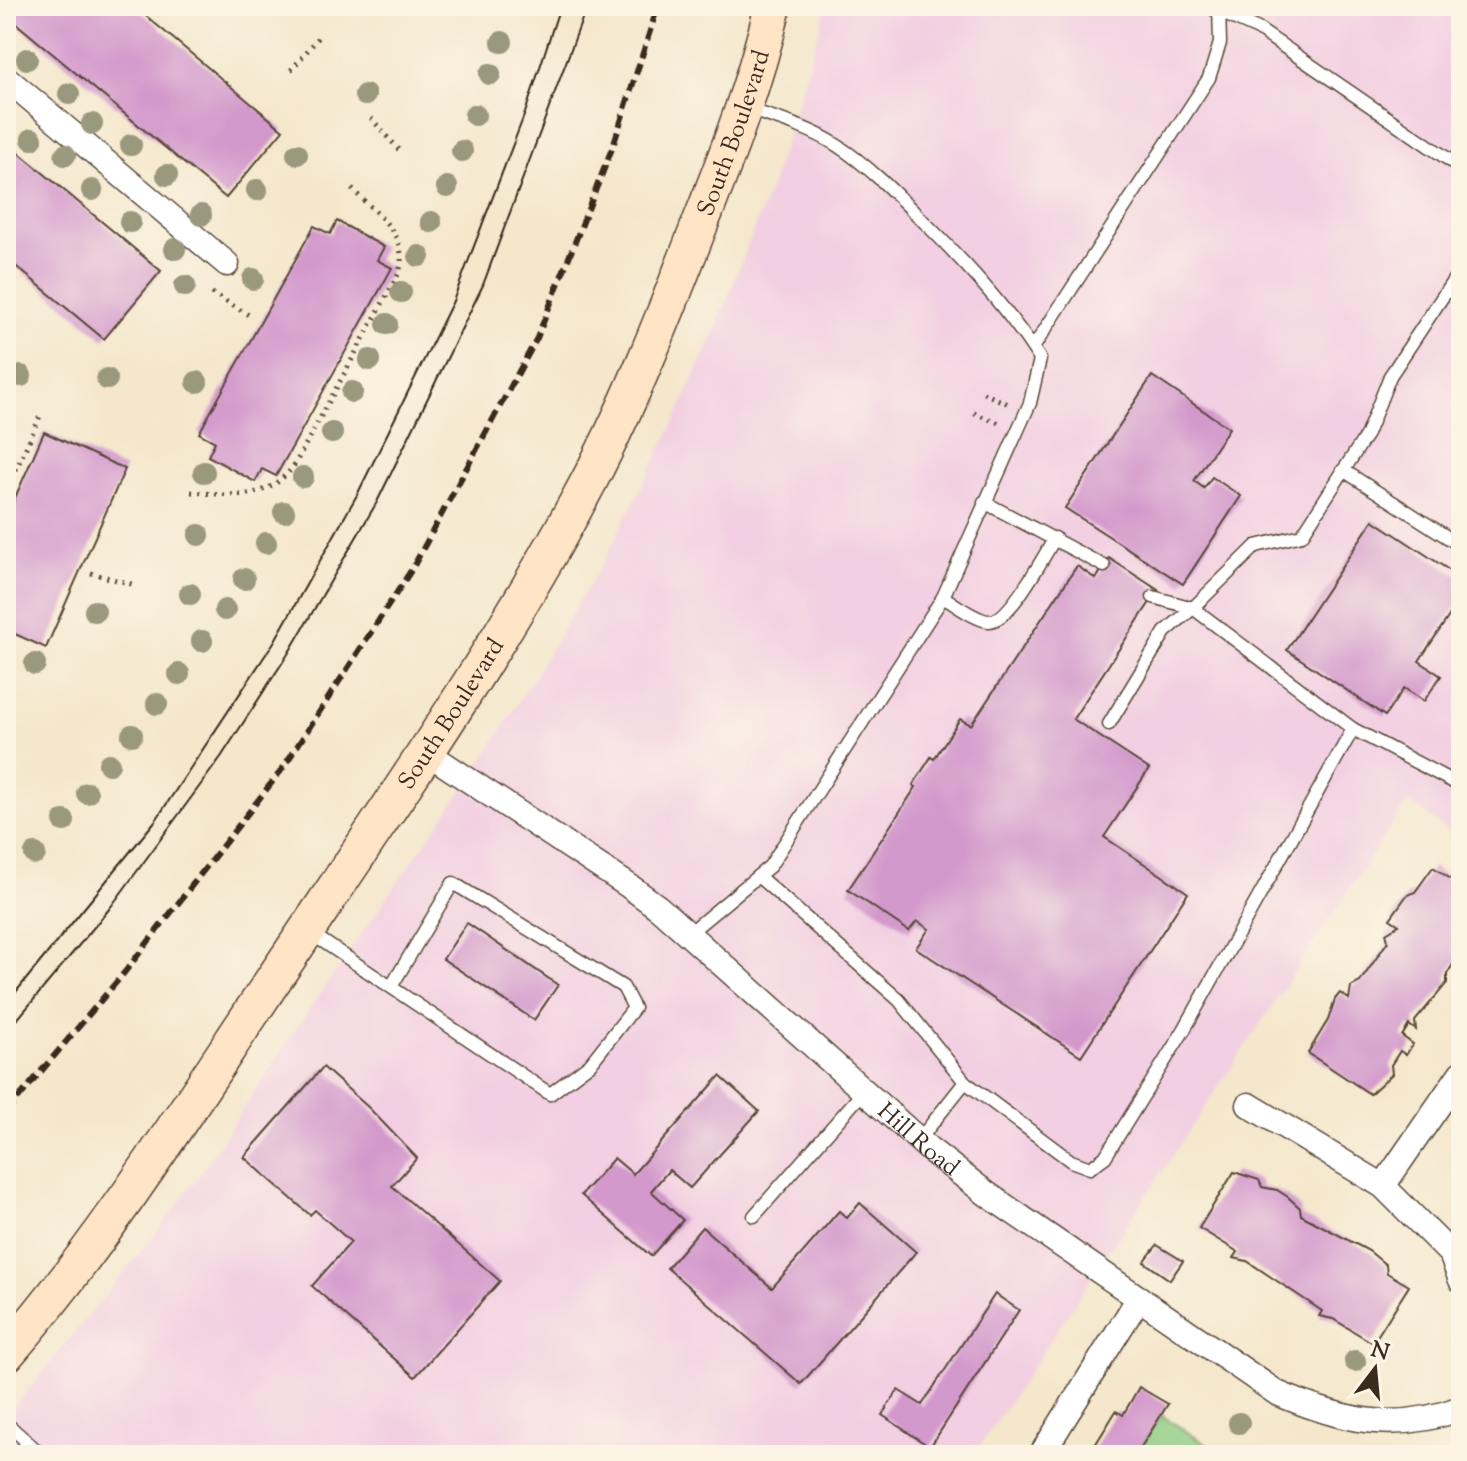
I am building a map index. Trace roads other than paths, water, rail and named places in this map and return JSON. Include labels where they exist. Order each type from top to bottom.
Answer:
[{"type":"main road","name":"South Boulevard","points":[[6,1354],[78,1266],[426,752],[522,600],[590,479],[655,341],[744,108],[759,65],[773,6]]},
{"type":"street","points":[[6,78],[227,264]]},
{"type":"street","name":"Hill Road","points":[[426,752],[629,886],[688,934],[919,1140],[987,1194],[1277,1393],[1323,1412],[1369,1421],[1409,1420],[1461,1408]]},
{"type":"street","points":[[1383,1186],[1461,1073]]},
{"type":"street","points":[[1249,1105],[1383,1186],[1451,1254],[1461,1280]]},
{"type":"street","points":[[1041,1455],[1139,1298]]},
{"type":"lane","points":[[1206,6],[1219,9],[1258,29],[1461,168]]},
{"type":"lane","points":[[1033,348],[1209,78],[1220,43],[1219,9]]},
{"type":"lane","points":[[688,934],[770,866],[943,597],[1026,411],[1040,359],[1014,319],[956,253],[880,179],[836,145],[799,126],[744,108]]},
{"type":"lane","points":[[1109,724],[1165,632],[1256,546],[1302,535],[1367,434],[1390,376],[1461,269]]},
{"type":"lane","points":[[1343,470],[1461,546]]},
{"type":"lane","points":[[984,502],[1104,566]]},
{"type":"lane","points":[[943,597],[986,621],[997,620],[1008,611],[1055,538]]},
{"type":"lane","points":[[1153,597],[1193,608],[1353,729],[1461,786]]},
{"type":"lane","points":[[758,876],[899,1000],[965,1082],[1071,1161],[1090,1168],[1105,1157],[1184,1030],[1353,729]]},
{"type":"lane","points":[[306,930],[550,1094],[590,1064],[634,1008],[623,987],[453,883],[391,987]]},
{"type":"lane","points":[[919,1140],[965,1082]]},
{"type":"lane","points":[[754,1216],[864,1091]]},
{"type":"lane","points":[[6,1423],[42,1455]]},
{"type":"lane","points":[[17,1455],[28,1443]]},
{"type":"tram line","points":[[6,1004],[156,820],[274,642],[357,495],[453,301],[525,113],[560,6]]},
{"type":"tram line","points":[[6,1033],[110,908],[221,757],[288,654],[377,502],[483,285],[587,6]]},
{"type":"railway","points":[[6,1113],[124,973],[283,768],[412,569],[537,338],[613,146],[658,6]]}]
